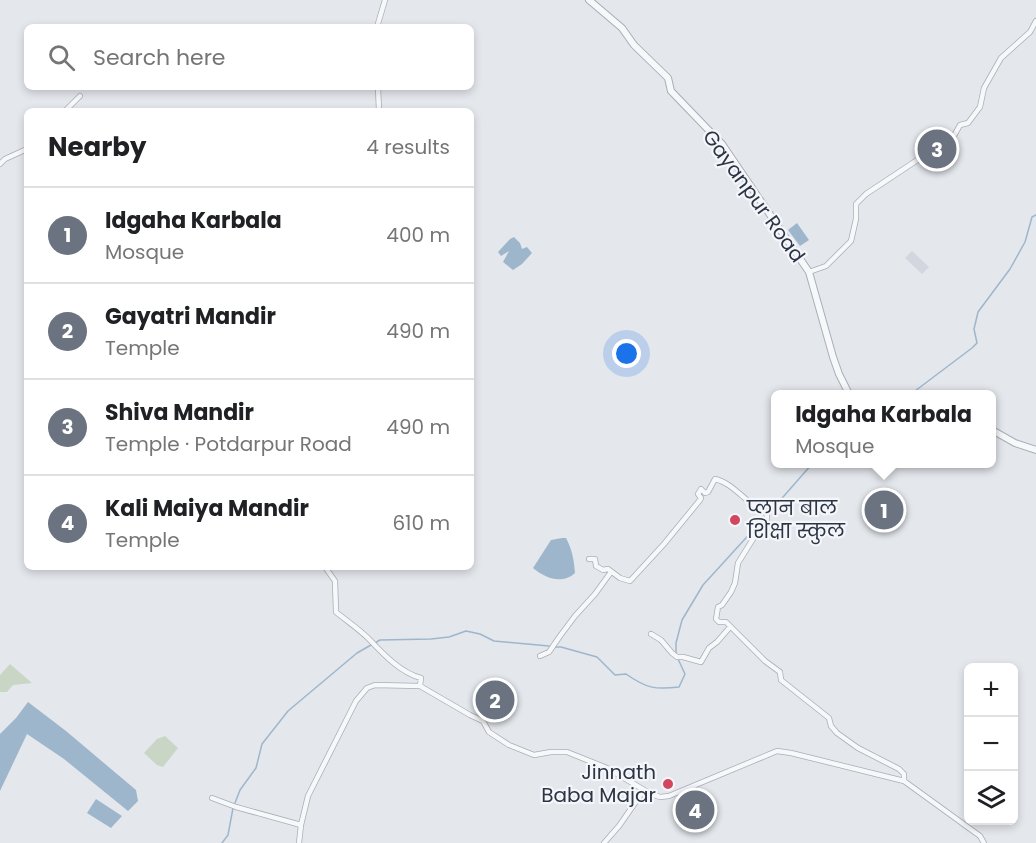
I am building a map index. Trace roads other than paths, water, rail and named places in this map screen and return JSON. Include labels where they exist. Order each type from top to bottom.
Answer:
[{"type":"street","points":[[378,24],[385,0]]},
{"type":"street","name":"Gayanpur Road","points":[[589,0],[622,28],[634,45],[668,78],[671,91],[722,144],[809,272],[833,357],[847,390]]},
{"type":"street","points":[[809,272],[825,266],[851,241],[856,219],[856,204],[866,194],[955,134],[960,125],[968,123],[980,107],[984,88],[1001,58],[1030,32],[1036,21]]},
{"type":"street","points":[[378,90],[379,108]]},
{"type":"street","points":[[68,108],[80,96]]},
{"type":"street","points":[[0,165],[5,159],[24,150]]},
{"type":"street","points":[[996,432],[1015,443],[1036,450]]},
{"type":"street","points":[[589,558],[595,559],[596,566],[603,570],[608,568],[630,581],[700,500],[698,494],[701,489],[705,493],[708,492],[715,479],[724,482],[765,511],[767,520],[738,563],[735,584],[722,605],[718,607],[716,620],[726,622],[765,662],[780,672],[782,681],[829,718],[831,726],[837,733],[858,748],[899,769],[904,774],[904,781]]},
{"type":"street","points":[[327,570],[335,581],[336,612],[390,659],[413,676],[421,678],[420,686]]},
{"type":"street","points":[[540,656],[549,652],[575,616],[596,594],[612,572]]},
{"type":"street","points":[[651,634],[661,640],[677,657],[701,662],[709,648],[730,627]]},
{"type":"street","points":[[299,843],[308,796],[356,701],[367,688],[375,685],[420,686],[483,720],[489,732],[509,745],[534,755],[567,752],[607,768],[644,790],[660,796],[669,796],[777,751],[904,781],[980,836],[984,843]]},
{"type":"street","points":[[604,843],[644,790]]},
{"type":"street","points":[[212,798],[301,825]]},
{"type":"water","points":[[797,223],[809,240],[800,246],[788,230]]},
{"type":"water","points":[[514,237],[522,249],[527,247],[532,253],[513,270],[503,262],[509,251],[501,256],[498,252]]},
{"type":"water","points":[[566,538],[570,546],[575,573],[565,579],[554,579],[533,568],[551,540]]},
{"type":"water","points":[[28,702],[136,790],[138,801],[128,811],[64,759],[27,734],[0,791],[0,734]]},
{"type":"water","points":[[96,799],[122,816],[111,828],[87,813]]},
{"type":"waterway","points":[[916,390],[977,343],[974,329],[978,312],[1010,269],[1025,242],[1032,217],[1036,215]]},
{"type":"waterway","points":[[769,513],[808,468]]},
{"type":"waterway","points":[[676,655],[676,643],[682,620],[703,585],[766,516]]},
{"type":"waterway","points":[[375,643],[380,640],[449,637],[466,631],[480,634],[494,641],[549,646]]},
{"type":"waterway","points":[[235,803],[240,790],[256,768],[262,744],[288,711],[357,653],[371,645]]},
{"type":"waterway","points":[[554,647],[597,657],[615,675],[626,674],[645,685],[657,688],[679,687],[685,674],[678,659]]},
{"type":"waterway","points":[[222,843],[228,835],[233,808]]},
{"type":"place","name":"Shiva Mandir","points":[[937,149]]},
{"type":"place","name":"Idgaha Karbala","points":[[884,510]]},
{"type":"place","name":"प्लान बाल शिक्षा स्कुल","points":[[735,520]]},
{"type":"place","name":"Gayatri Mandir","points":[[495,700]]},
{"type":"place","name":"Jinnath Baba Majar","points":[[668,784]]},
{"type":"place","name":"Kali Maiya Mandir","points":[[695,810]]}]
